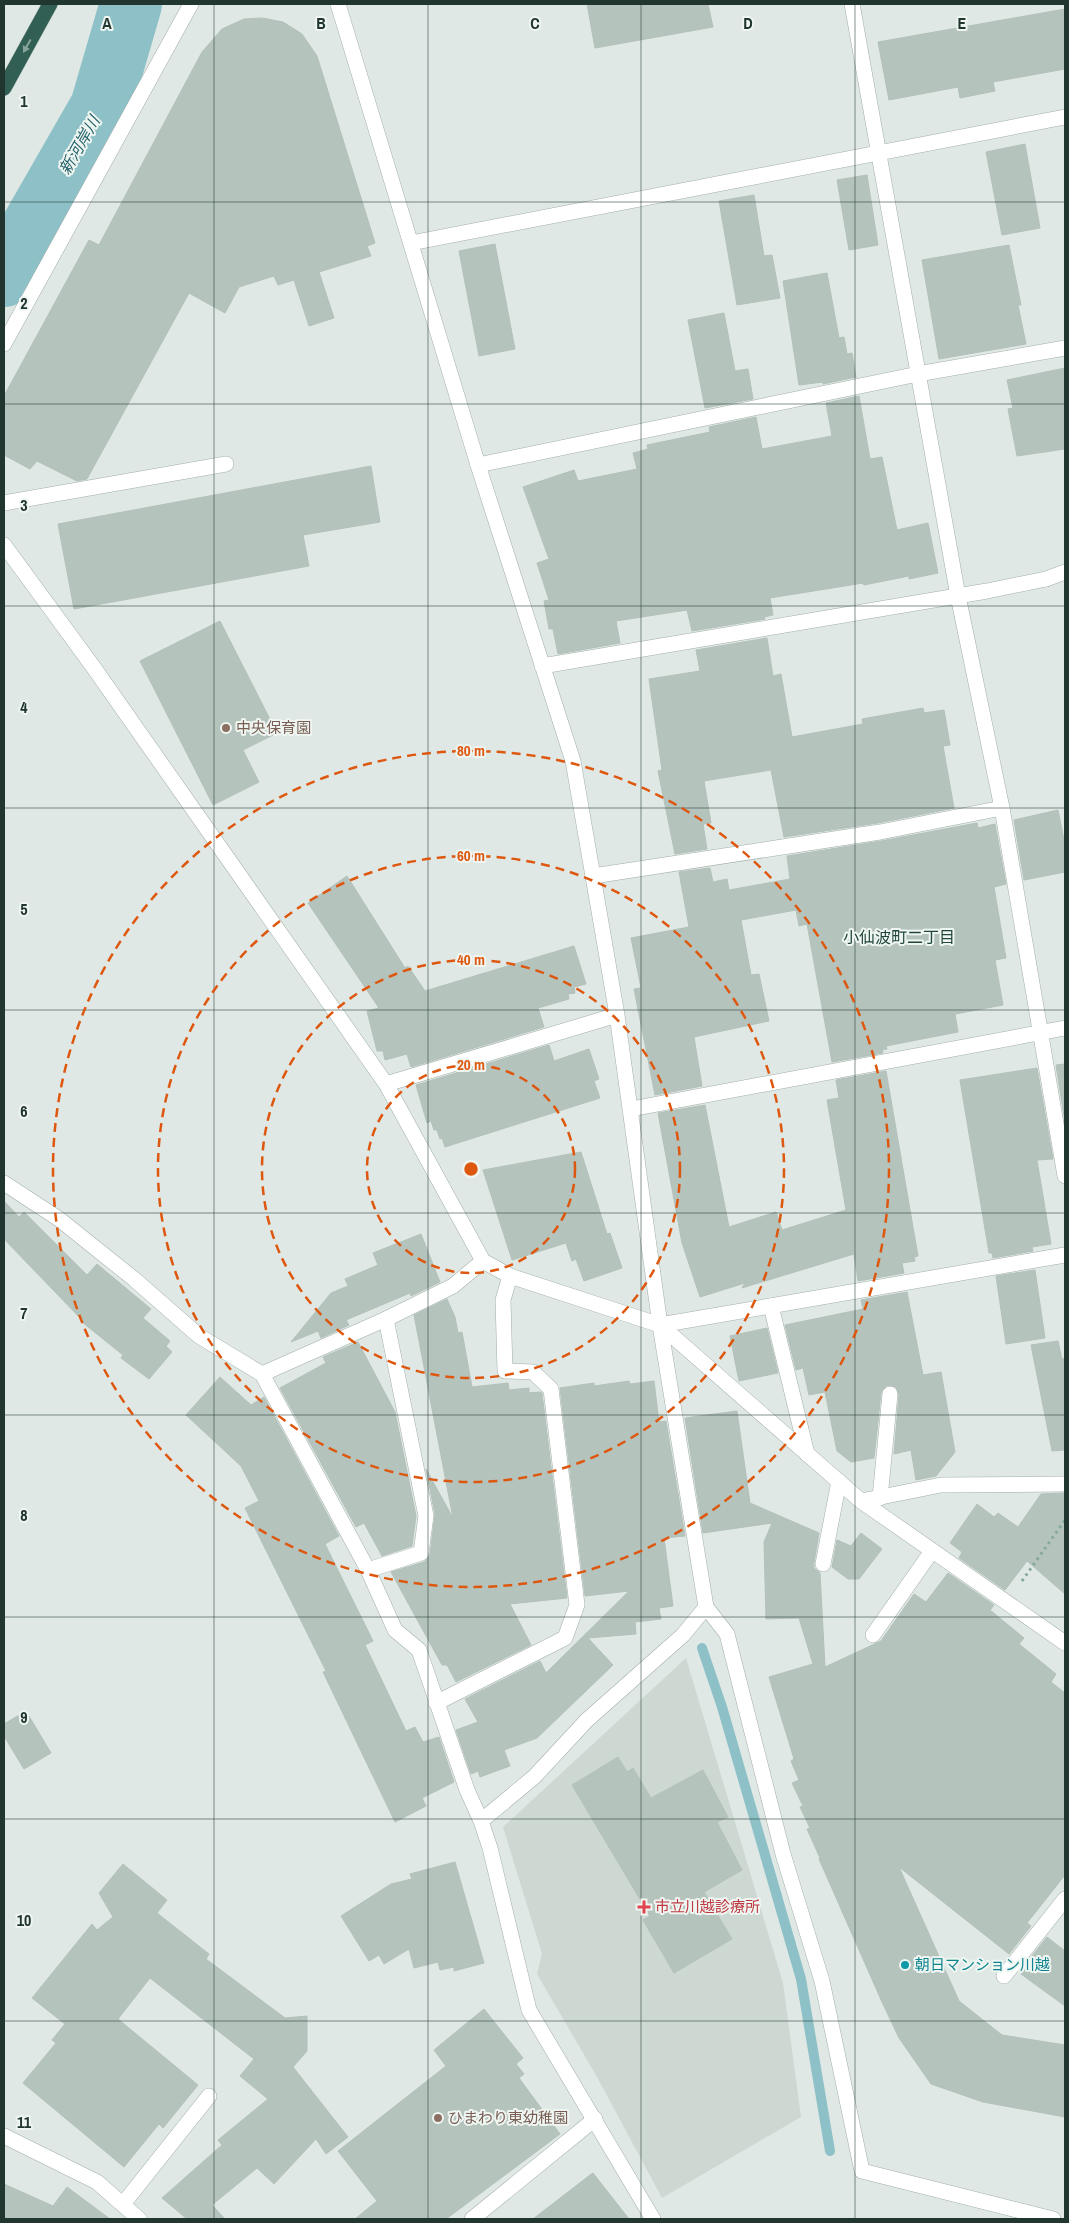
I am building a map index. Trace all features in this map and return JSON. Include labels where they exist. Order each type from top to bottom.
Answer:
[{"type":"highway","points":[[4,88],[50,4]]},
{"type":"street","points":[[4,344],[191,4]]},
{"type":"street","points":[[338,4],[478,465],[573,761],[617,1015],[660,1325],[706,1607],[727,1634],[783,1854],[822,1981],[862,2171],[1053,2219]]},
{"type":"street","points":[[852,4],[958,596],[1002,808],[1065,1176]]},
{"type":"street","points":[[411,244],[1065,117]]},
{"type":"street","points":[[478,465],[918,374],[1065,348]]},
{"type":"street","points":[[4,503],[226,464]]},
{"type":"street","points":[[4,545],[94,668],[386,1084],[483,1261],[510,1276],[660,1325],[862,1502],[1065,1644]]},
{"type":"street","points":[[542,666],[958,596],[1046,579],[1065,572]]},
{"type":"street","points":[[593,876],[880,832],[1002,808]]},
{"type":"street","points":[[386,1084],[617,1015]]},
{"type":"street","points":[[631,1109],[1065,1028]]},
{"type":"street","points":[[4,1183],[59,1219],[134,1279],[199,1336],[262,1374],[368,1570],[395,1630],[419,1650],[467,1790],[481,1821],[490,1848],[529,2010],[654,2219]]},
{"type":"street","points":[[660,1325],[1065,1255]]},
{"type":"street","points":[[262,1374],[453,1286],[483,1261]]},
{"type":"street","points":[[436,1703],[565,1638],[577,1604],[551,1389],[533,1372],[505,1371],[503,1300],[510,1276]]},
{"type":"street","points":[[771,1306],[807,1454]]},
{"type":"street","points":[[368,1570],[421,1552],[426,1516],[386,1318]]},
{"type":"street","points":[[880,1498],[890,1394]]},
{"type":"street","points":[[823,1564],[839,1481]]},
{"type":"street","points":[[862,1502],[941,1485],[1065,1484]]},
{"type":"street","points":[[873,1635],[932,1551]]},
{"type":"street","points":[[481,1821],[534,1777],[587,1720],[683,1635],[706,1607]]},
{"type":"street","points":[[1004,1976],[1065,1899]]},
{"type":"street","points":[[123,2204],[209,2096]]},
{"type":"street","points":[[472,2219],[595,2120]]},
{"type":"street","points":[[4,2136],[97,2182],[139,2219]]},
{"type":"path","points":[[1007,1602],[1065,1520]]},
{"type":"shaded area","name":"市立川越診療所","points":[[686,1658],[783,1983],[801,2117],[662,2198],[597,2077],[537,1974],[542,1954],[503,1827]]},
{"type":"building","points":[[587,4],[708,4],[713,27],[595,48]]},
{"type":"building","points":[[1065,9],[1065,69],[993,82],[995,91],[960,98],[958,87],[889,100],[878,42]]},
{"type":"building","points":[[262,18],[283,22],[302,34],[317,56],[375,243],[367,246],[371,256],[319,272],[334,318],[309,326],[294,280],[278,285],[274,276],[239,287],[225,313],[189,293],[87,479],[77,481],[37,461],[30,469],[4,455],[4,396],[89,240],[99,245],[202,52],[222,29],[244,19]]},
{"type":"building","points":[[1025,144],[1040,228],[1002,235],[986,152]]},
{"type":"building","points":[[867,175],[878,245],[849,250],[837,180]]},
{"type":"building","points":[[754,195],[764,256],[772,255],[780,298],[737,305],[719,201]]},
{"type":"building","points":[[495,244],[515,349],[479,356],[459,251]]},
{"type":"building","points":[[1009,245],[1021,305],[1018,305],[1026,344],[939,359],[922,260]]},
{"type":"building","points":[[827,273],[839,338],[844,337],[847,354],[852,353],[856,377],[823,384],[823,382],[799,385],[783,281]]},
{"type":"building","points":[[724,313],[735,371],[748,369],[753,399],[705,408],[688,320]]},
{"type":"building","points":[[1065,368],[1065,449],[1017,456],[1008,409],[1013,408],[1007,380]]},
{"type":"building","points":[[859,396],[870,459],[882,457],[897,530],[928,523],[938,573],[909,579],[909,576],[864,585],[863,583],[770,598],[773,615],[764,617],[765,619],[692,631],[687,610],[616,621],[620,643],[558,654],[553,629],[549,629],[544,601],[549,600],[537,563],[549,559],[523,487],[574,470],[578,481],[637,469],[633,453],[648,449],[647,445],[710,432],[709,427],[756,417],[762,449],[832,436],[826,403]]},
{"type":"building","points":[[371,466],[380,522],[303,535],[309,566],[74,609],[58,524]]},
{"type":"building","points":[[220,621],[277,733],[243,750],[259,782],[213,805],[140,661]]},
{"type":"building","points":[[767,638],[773,676],[781,674],[792,737],[863,724],[862,719],[923,708],[924,713],[944,710],[950,745],[943,746],[954,808],[878,823],[784,837],[771,770],[704,781],[711,823],[703,824],[707,849],[675,854],[658,771],[662,770],[649,679],[700,671],[696,650]]},
{"type":"building","points":[[1058,810],[1065,845],[1065,872],[1024,880],[1014,820]]},
{"type":"building","points":[[977,823],[978,828],[995,824],[1006,884],[994,887],[1006,958],[995,960],[1003,1005],[955,1014],[958,1032],[886,1046],[887,1049],[882,1050],[883,1053],[832,1062],[807,924],[799,926],[796,910],[741,920],[751,975],[759,974],[769,1021],[694,1037],[702,1086],[655,1095],[634,989],[641,988],[631,938],[689,927],[679,872],[710,868],[713,882],[727,879],[729,890],[790,879],[787,856]]},
{"type":"building","points":[[347,876],[405,968],[408,966],[425,991],[574,946],[586,984],[574,987],[575,993],[568,994],[569,999],[538,1008],[544,1027],[411,1067],[407,1054],[385,1060],[383,1051],[377,1051],[367,1011],[379,1008],[308,903]]},
{"type":"building","points":[[549,1045],[554,1061],[589,1049],[599,1079],[594,1081],[600,1098],[445,1147],[437,1130],[434,1130],[431,1121],[427,1123],[416,1085]]},
{"type":"building","points":[[1065,1064],[1065,1122],[1056,1065]]},
{"type":"building","points":[[1037,1068],[1053,1159],[1037,1160],[1051,1244],[1032,1247],[1033,1251],[993,1258],[992,1253],[989,1253],[960,1080]]},
{"type":"building","points":[[886,1071],[918,1256],[914,1257],[915,1261],[902,1263],[904,1273],[858,1281],[854,1254],[742,1288],[745,1283],[700,1297],[682,1243],[658,1113],[705,1105],[729,1227],[776,1212],[782,1230],[846,1210],[827,1100],[839,1098],[836,1080]]},
{"type":"building","points":[[581,1152],[607,1234],[610,1233],[622,1268],[584,1281],[576,1259],[572,1261],[566,1243],[512,1260],[483,1170]]},
{"type":"building","points":[[4,1201],[19,1217],[24,1212],[87,1275],[97,1264],[151,1309],[143,1318],[170,1341],[166,1346],[172,1352],[149,1379],[121,1358],[123,1355],[82,1322],[4,1239]]},
{"type":"building","points":[[421,1234],[440,1282],[411,1296],[410,1293],[346,1320],[349,1325],[321,1338],[318,1331],[291,1342],[331,1293],[348,1286],[345,1279],[378,1265],[373,1253]]},
{"type":"building","points":[[1035,1270],[1045,1338],[1006,1344],[996,1276]]},
{"type":"building","points":[[907,1292],[923,1375],[941,1372],[955,1452],[936,1476],[916,1480],[911,1450],[894,1454],[899,1395],[896,1387],[887,1385],[881,1393],[874,1458],[851,1462],[837,1451],[825,1392],[809,1395],[803,1368],[796,1370],[785,1325],[863,1309],[861,1300]]},
{"type":"building","points":[[447,1299],[455,1317],[458,1333],[462,1332],[472,1387],[508,1383],[509,1390],[529,1388],[529,1393],[542,1393],[567,1598],[510,1604],[531,1645],[456,1682],[447,1665],[442,1665],[391,1572],[424,1562],[430,1555],[435,1514],[426,1469],[453,1518],[414,1315]]},
{"type":"building","points":[[767,1328],[778,1373],[739,1381],[730,1336]]},
{"type":"building","points":[[1058,1341],[1062,1359],[1065,1358],[1065,1450],[1052,1451],[1031,1345]]},
{"type":"building","points":[[358,1342],[395,1412],[416,1516],[412,1546],[382,1556],[364,1523],[356,1527],[280,1388],[326,1363],[323,1357]]},
{"type":"building","points":[[220,1377],[251,1405],[264,1397],[339,1536],[325,1544],[373,1641],[365,1645],[406,1731],[415,1727],[423,1742],[439,1737],[454,1782],[422,1798],[426,1806],[395,1822],[323,1672],[326,1671],[245,1508],[259,1501],[241,1466],[186,1415]]},
{"type":"building","points":[[629,1381],[630,1384],[654,1381],[659,1422],[666,1421],[685,1536],[664,1538],[673,1606],[659,1608],[661,1619],[635,1622],[636,1634],[588,1638],[613,1665],[537,1738],[504,1750],[510,1766],[480,1777],[478,1771],[471,1774],[456,1730],[478,1722],[465,1699],[540,1661],[546,1673],[629,1591],[585,1596],[560,1388],[594,1383],[594,1386]]},
{"type":"building","points":[[737,1411],[750,1503],[819,1533],[814,1568],[820,1573],[825,1667],[881,1641],[914,1594],[926,1602],[948,1573],[994,1605],[990,1610],[1024,1638],[1019,1644],[1056,1674],[1051,1682],[1065,1693],[1065,1875],[1027,1923],[1031,1926],[1009,1954],[899,1867],[959,2001],[1002,2035],[1065,2045],[1065,2117],[983,2102],[931,2084],[899,2038],[882,2002],[819,1859],[807,1829],[810,1828],[800,1807],[803,1806],[792,1783],[799,1780],[791,1761],[794,1759],[769,1677],[813,1664],[799,1618],[766,1619],[764,1542],[772,1523],[703,1533],[685,1418]]},
{"type":"building","points":[[1065,1493],[1065,1594],[1027,1561],[1005,1590],[959,1558],[962,1552],[950,1543],[977,1504],[994,1517],[998,1513],[1018,1527],[1041,1494]]},
{"type":"building","points":[[861,1533],[882,1549],[859,1579],[848,1579],[832,1567],[837,1540],[851,1546]]},
{"type":"building","points":[[26,1711],[51,1753],[24,1769],[4,1736],[4,1724]]},
{"type":"building","points":[[618,1757],[627,1772],[633,1768],[651,1798],[703,1770],[728,1817],[717,1822],[742,1870],[704,1892],[732,1939],[674,1973],[643,1920],[650,1916],[572,1785]]},
{"type":"building","points":[[455,1862],[484,1963],[454,1971],[454,1967],[440,1970],[438,1962],[414,1968],[409,1949],[384,1964],[379,1955],[369,1961],[341,1916],[391,1884],[412,1879],[410,1874]]},
{"type":"building","points":[[123,1864],[167,1900],[157,1913],[209,1954],[206,1959],[285,2018],[307,2016],[307,2051],[293,2067],[348,2137],[326,2154],[316,2139],[274,2184],[257,2168],[212,2205],[225,2219],[187,2219],[162,2198],[222,2145],[218,2140],[268,2099],[240,2076],[254,2059],[150,1978],[118,2019],[198,2085],[163,2128],[159,2124],[124,2167],[23,2083],[56,2043],[52,2040],[65,2024],[32,1998],[92,1924],[97,1930],[113,1917],[99,1893]]},
{"type":"building","points":[[1047,1937],[1065,1951],[1065,2006],[1021,1974],[1026,1967],[1024,1966]]},
{"type":"building","points":[[484,2009],[523,2058],[516,2064],[524,2074],[519,2078],[560,2134],[446,2219],[355,2219],[377,2201],[338,2151],[446,2066],[434,2050]]},
{"type":"building","points":[[593,2173],[629,2219],[533,2219],[590,2175]]},
{"type":"building","points":[[4,2184],[53,2206],[67,2187],[110,2219],[4,2219]]},
{"type":"waterway","name":"新河岸川","points":[[4,276],[101,107],[131,4]]},
{"type":"waterway","points":[[702,1648],[722,1707],[801,1979],[830,2151]]},
{"type":"place","name":"中央保育園","points":[[226,728]]},
{"type":"place","name":"市立川越診療所","points":[[644,1907]]},
{"type":"place","name":"朝日マンション川越","points":[[905,1965]]},
{"type":"place","name":"ひまわり東幼稚園","points":[[438,2118]]},
{"type":"district","name":"小仙波町二丁目","points":[[899,937]]}]
